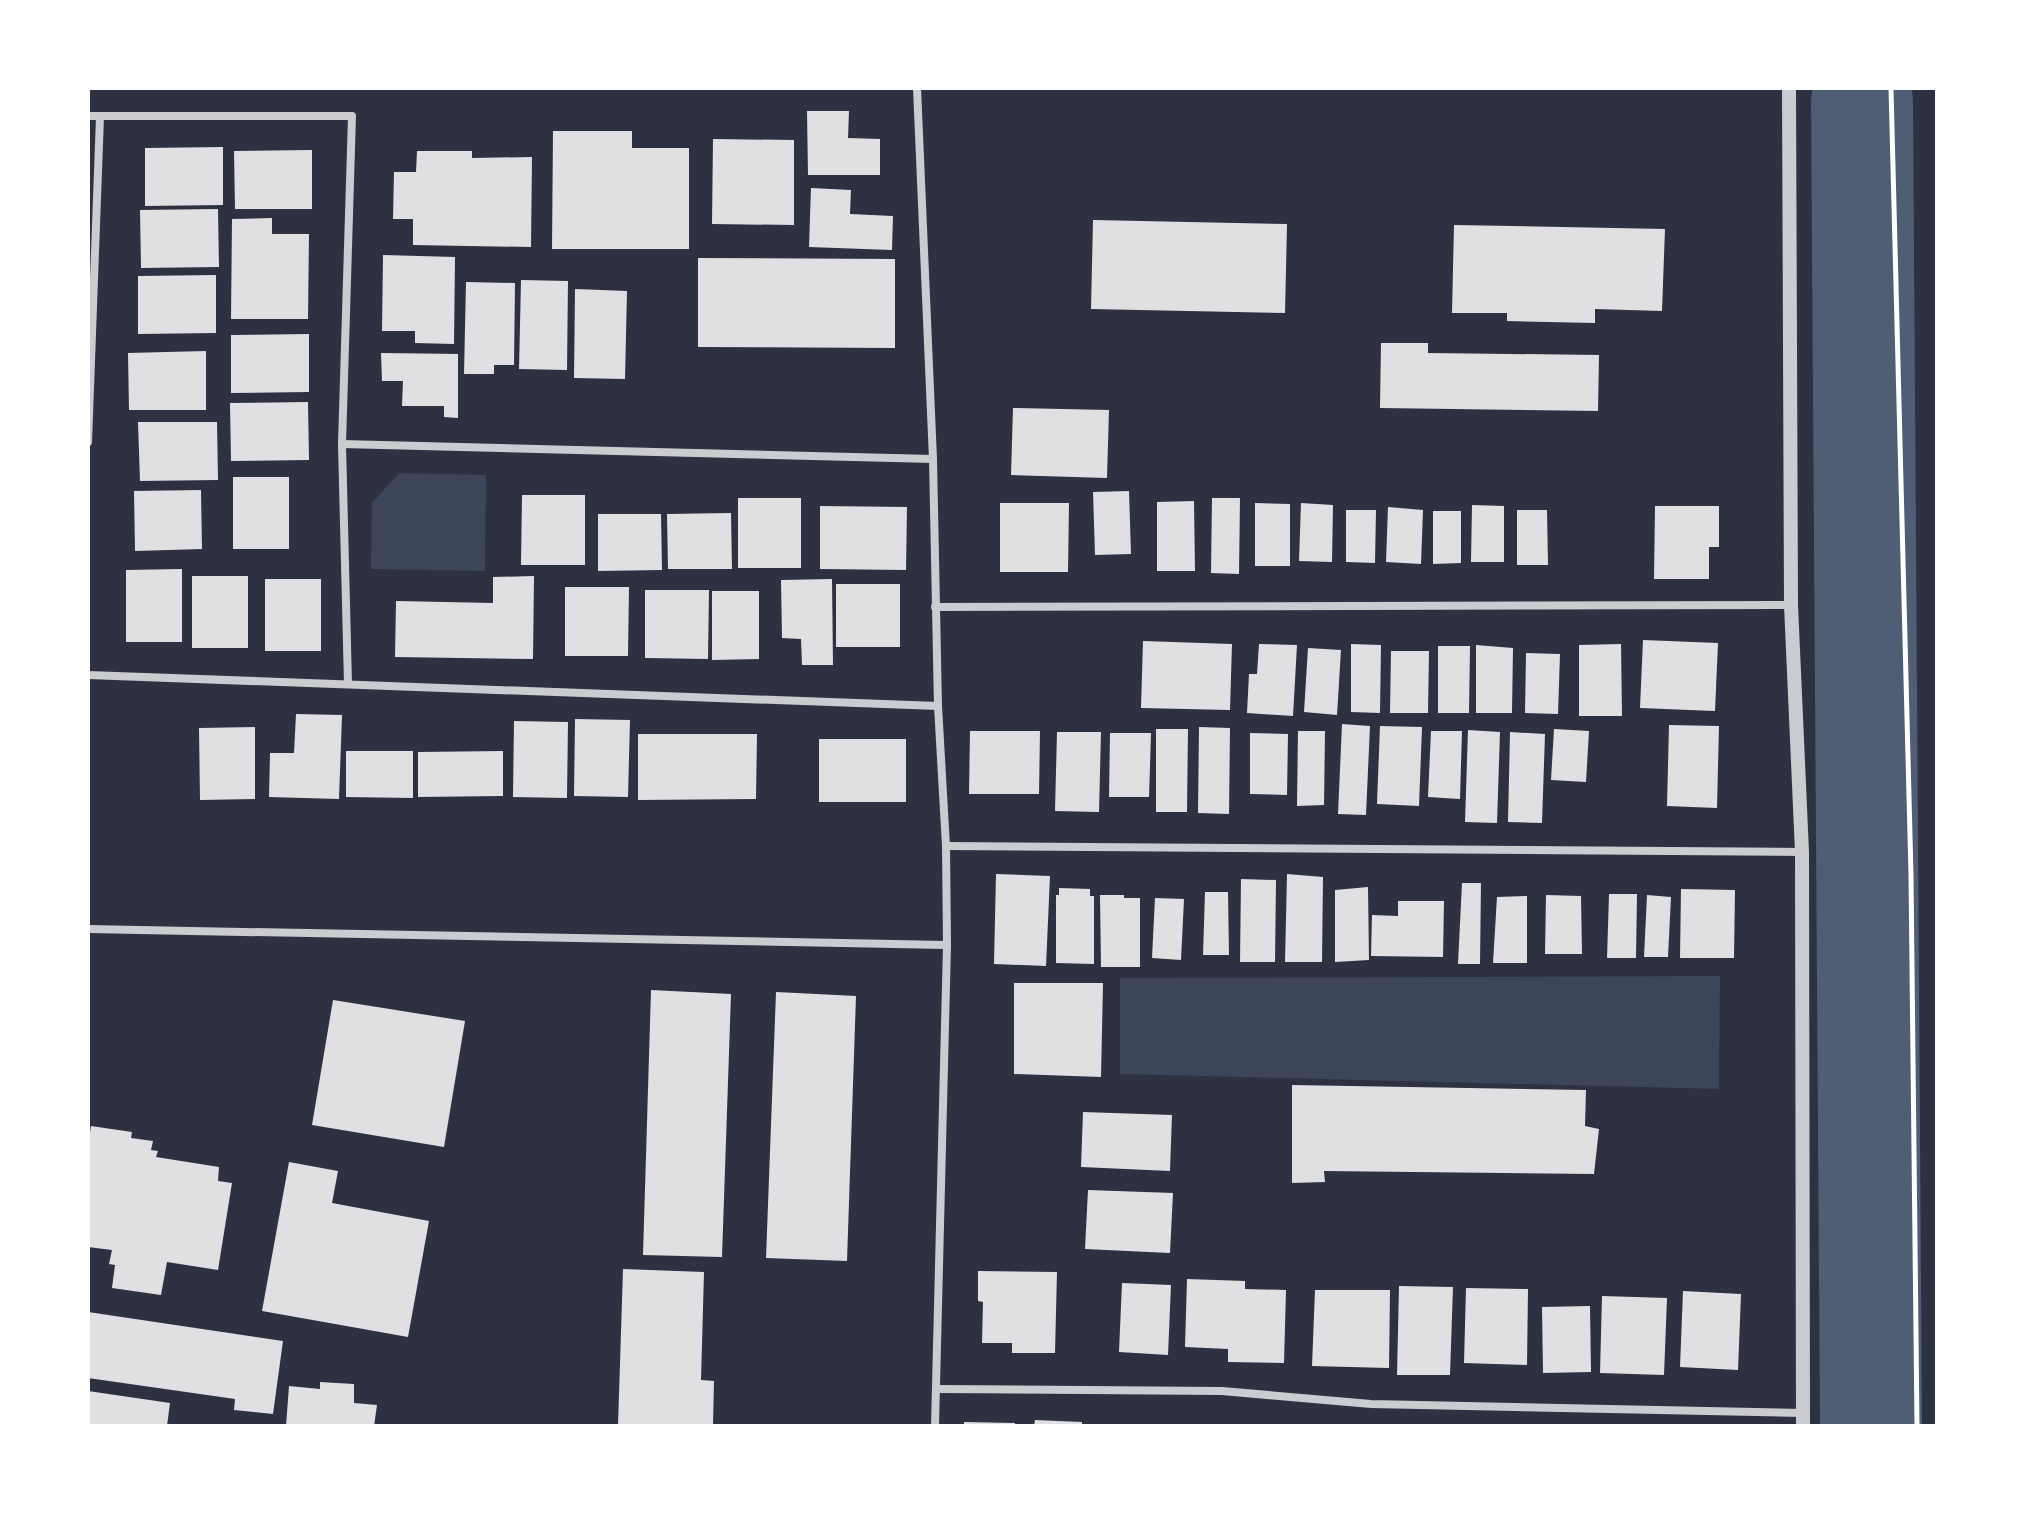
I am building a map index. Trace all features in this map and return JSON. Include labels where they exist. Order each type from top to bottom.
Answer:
[{"type":"street","points":[[937,1389],[1222,1391],[1371,1404],[1803,1419],[1802,852],[1791,605],[1789,88]]},
{"type":"street","points":[[917,90],[933,459],[938,706],[946,846],[947,945],[935,1426]]},
{"type":"street","points":[[88,116],[352,116],[342,444],[348,684]]},
{"type":"street","points":[[88,442],[100,117]]},
{"type":"street","points":[[342,444],[933,459]]},
{"type":"street","points":[[935,607],[1791,605]]},
{"type":"street","points":[[88,675],[938,706]]},
{"type":"street","points":[[946,846],[1802,852]]},
{"type":"street","points":[[88,929],[947,945]]},
{"type":"path","points":[[1891,88],[1911,859],[1917,1426]]},
{"type":"shaded area","points":[[399,473],[486,475],[485,571],[371,569],[372,503]]},
{"type":"shaded area","points":[[1720,976],[1719,1089],[1120,1074],[1120,978]]},
{"type":"building","points":[[807,111],[849,111],[848,138],[880,139],[880,175],[808,175]]},
{"type":"building","points":[[553,131],[632,131],[632,148],[689,148],[689,249],[552,249]]},
{"type":"building","points":[[713,139],[794,140],[794,225],[712,224]]},
{"type":"building","points":[[223,147],[223,205],[145,206],[145,148]]},
{"type":"building","points":[[312,150],[312,209],[235,209],[234,151]]},
{"type":"building","points":[[417,151],[472,151],[472,158],[532,157],[531,247],[413,245],[413,219],[393,219],[394,172],[416,172]]},
{"type":"building","points":[[811,188],[851,190],[850,214],[893,216],[892,250],[809,247]]},
{"type":"building","points":[[218,209],[219,267],[141,268],[140,210]]},
{"type":"building","points":[[272,218],[272,234],[309,234],[308,319],[231,319],[232,219]]},
{"type":"building","points":[[1093,220],[1287,224],[1285,313],[1091,309]]},
{"type":"building","points":[[1454,225],[1665,229],[1662,311],[1595,309],[1595,323],[1507,321],[1507,313],[1452,313]]},
{"type":"building","points":[[383,255],[455,257],[454,344],[415,343],[415,331],[382,331]]},
{"type":"building","points":[[698,258],[895,259],[895,348],[698,347]]},
{"type":"building","points":[[216,275],[216,333],[138,334],[138,276]]},
{"type":"building","points":[[521,280],[568,281],[567,370],[519,369]]},
{"type":"building","points":[[466,282],[515,283],[514,365],[494,365],[494,374],[464,374]]},
{"type":"building","points":[[575,289],[627,291],[625,379],[574,378]]},
{"type":"building","points":[[309,334],[309,392],[231,393],[231,335]]},
{"type":"building","points":[[1381,343],[1428,343],[1428,353],[1599,355],[1598,411],[1380,408]]},
{"type":"building","points":[[206,351],[206,410],[129,410],[128,353]]},
{"type":"building","points":[[381,353],[458,354],[458,418],[444,417],[444,406],[402,406],[403,381],[382,381]]},
{"type":"building","points":[[308,402],[309,460],[231,461],[230,403]]},
{"type":"building","points":[[1013,408],[1109,410],[1107,478],[1011,475]]},
{"type":"building","points":[[138,422],[217,422],[218,480],[140,481]]},
{"type":"building","points":[[233,477],[289,477],[289,549],[233,549]]},
{"type":"building","points":[[201,490],[202,549],[135,551],[134,491]]},
{"type":"building","points":[[1129,491],[1131,554],[1095,555],[1093,492]]},
{"type":"building","points":[[522,495],[585,495],[585,565],[521,565]]},
{"type":"building","points":[[738,498],[801,498],[801,568],[738,568]]},
{"type":"building","points":[[1212,498],[1240,498],[1239,574],[1211,573]]},
{"type":"building","points":[[1194,501],[1195,571],[1157,571],[1157,502]]},
{"type":"building","points":[[1000,503],[1069,503],[1068,572],[1000,572]]},
{"type":"building","points":[[1255,503],[1290,504],[1290,566],[1255,566]]},
{"type":"building","points":[[1301,503],[1333,505],[1332,562],[1299,561]]},
{"type":"building","points":[[1472,505],[1504,506],[1504,562],[1471,562]]},
{"type":"building","points":[[820,506],[907,507],[906,570],[820,569]]},
{"type":"building","points":[[1655,506],[1719,506],[1719,547],[1709,547],[1709,579],[1654,579]]},
{"type":"building","points":[[1388,507],[1423,510],[1421,564],[1386,562]]},
{"type":"building","points":[[1346,510],[1376,510],[1375,563],[1346,562]]},
{"type":"building","points":[[1517,510],[1547,510],[1548,565],[1517,565]]},
{"type":"building","points":[[1433,511],[1461,511],[1461,563],[1433,564]]},
{"type":"building","points":[[731,513],[732,569],[668,569],[667,514]]},
{"type":"building","points":[[598,514],[661,514],[662,570],[598,571]]},
{"type":"building","points":[[182,569],[182,642],[126,642],[126,570]]},
{"type":"building","points":[[192,576],[248,576],[248,648],[192,648]]},
{"type":"building","points":[[534,576],[533,659],[395,657],[396,601],[493,603],[493,577]]},
{"type":"building","points":[[265,579],[321,579],[321,651],[265,651]]},
{"type":"building","points":[[832,579],[833,665],[802,665],[801,639],[782,638],[781,580]]},
{"type":"building","points":[[836,584],[900,584],[900,647],[836,647]]},
{"type":"building","points":[[565,587],[629,587],[628,656],[565,656]]},
{"type":"building","points":[[645,590],[709,590],[708,659],[645,658]]},
{"type":"building","points":[[712,591],[759,591],[759,659],[712,660]]},
{"type":"building","points":[[1643,640],[1718,643],[1715,711],[1640,708]]},
{"type":"building","points":[[1143,641],[1232,644],[1230,710],[1141,708]]},
{"type":"building","points":[[1259,644],[1297,645],[1293,716],[1247,713],[1249,674],[1257,674]]},
{"type":"building","points":[[1351,644],[1381,645],[1380,713],[1351,712]]},
{"type":"building","points":[[1621,644],[1622,716],[1579,716],[1579,645]]},
{"type":"building","points":[[1476,645],[1513,648],[1512,713],[1476,713]]},
{"type":"building","points":[[1438,646],[1470,646],[1469,713],[1438,713]]},
{"type":"building","points":[[1308,648],[1341,650],[1337,715],[1304,712]]},
{"type":"building","points":[[1391,651],[1429,651],[1428,713],[1390,713]]},
{"type":"building","points":[[1526,653],[1560,654],[1558,714],[1525,713]]},
{"type":"building","points":[[296,714],[342,715],[339,799],[269,797],[270,753],[294,753]]},
{"type":"building","points":[[575,719],[630,720],[628,797],[574,796]]},
{"type":"building","points":[[514,721],[568,722],[567,798],[513,797]]},
{"type":"building","points":[[1342,724],[1370,726],[1366,815],[1338,814]]},
{"type":"building","points":[[1669,725],[1719,726],[1717,808],[1667,806]]},
{"type":"building","points":[[1380,726],[1422,727],[1419,806],[1377,804]]},
{"type":"building","points":[[255,727],[255,799],[200,800],[199,728]]},
{"type":"building","points":[[1199,727],[1230,728],[1229,814],[1198,813]]},
{"type":"building","points":[[1156,729],[1188,729],[1187,812],[1156,812]]},
{"type":"building","points":[[1554,729],[1589,731],[1586,782],[1551,780]]},
{"type":"building","points":[[1468,730],[1500,732],[1497,823],[1465,822]]},
{"type":"building","points":[[970,731],[1040,731],[1039,794],[969,794]]},
{"type":"building","points":[[1298,731],[1325,731],[1324,805],[1297,806]]},
{"type":"building","points":[[1431,731],[1462,731],[1460,799],[1428,797]]},
{"type":"building","points":[[1057,732],[1101,732],[1099,812],[1055,811]]},
{"type":"building","points":[[1510,732],[1545,734],[1542,823],[1508,822]]},
{"type":"building","points":[[1110,733],[1151,733],[1149,797],[1109,797]]},
{"type":"building","points":[[1250,733],[1288,734],[1287,795],[1250,794]]},
{"type":"building","points":[[638,734],[757,734],[756,799],[638,800]]},
{"type":"building","points":[[819,739],[906,739],[906,802],[819,802]]},
{"type":"building","points":[[346,751],[413,751],[413,798],[346,797]]},
{"type":"building","points":[[503,751],[503,796],[418,797],[418,752]]},
{"type":"building","points":[[996,874],[1050,876],[1046,966],[994,964]]},
{"type":"building","points":[[1287,874],[1323,877],[1322,962],[1285,962]]},
{"type":"building","points":[[1241,879],[1276,880],[1275,962],[1240,962]]},
{"type":"building","points":[[1462,883],[1481,883],[1480,964],[1458,964]]},
{"type":"building","points":[[1368,887],[1369,960],[1335,962],[1335,890]]},
{"type":"building","points":[[1059,888],[1090,889],[1090,896],[1094,896],[1094,964],[1056,963],[1056,895],[1059,895]]},
{"type":"building","points":[[1681,889],[1735,890],[1734,958],[1680,958]]},
{"type":"building","points":[[1205,892],[1228,892],[1229,955],[1203,955]]},
{"type":"building","points":[[1609,894],[1637,894],[1636,958],[1607,958]]},
{"type":"building","points":[[1100,895],[1140,898],[1140,967],[1101,967]]},
{"type":"building","points":[[1546,895],[1581,896],[1582,954],[1545,954]]},
{"type":"building","points":[[1647,895],[1671,897],[1668,957],[1644,957]]},
{"type":"building","points":[[1527,896],[1527,963],[1493,963],[1497,897]]},
{"type":"building","points":[[1155,898],[1184,899],[1181,960],[1152,958]]},
{"type":"building","points":[[1398,901],[1444,901],[1443,957],[1371,956],[1372,915],[1398,916]]},
{"type":"building","points":[[1014,983],[1103,983],[1101,1077],[1014,1074]]},
{"type":"building","points":[[651,990],[731,994],[722,1257],[643,1255]]},
{"type":"building","points":[[776,992],[856,996],[847,1261],[766,1258]]},
{"type":"building","points":[[333,1000],[465,1021],[444,1147],[312,1125]]},
{"type":"building","points":[[1292,1085],[1586,1090],[1585,1126],[1599,1129],[1594,1174],[1324,1171],[1325,1182],[1292,1183]]},
{"type":"building","points":[[1083,1112],[1172,1115],[1170,1171],[1081,1167]]},
{"type":"building","points":[[91,1126],[132,1132],[131,1138],[153,1141],[151,1150],[158,1151],[156,1157],[219,1167],[218,1181],[232,1183],[218,1270],[167,1262],[161,1295],[112,1288],[115,1265],[109,1264],[112,1250],[88,1247],[88,1147]]},
{"type":"building","points":[[289,1162],[338,1171],[332,1203],[429,1221],[408,1337],[262,1311]]},
{"type":"building","points":[[1088,1190],[1173,1193],[1170,1253],[1085,1249]]},
{"type":"building","points":[[623,1269],[704,1272],[701,1380],[714,1381],[713,1426],[618,1426]]},
{"type":"building","points":[[978,1271],[1057,1272],[1055,1353],[1012,1353],[1012,1343],[982,1343],[983,1302],[978,1301]]},
{"type":"building","points":[[1187,1279],[1245,1281],[1245,1289],[1286,1290],[1284,1363],[1228,1362],[1228,1349],[1185,1347]]},
{"type":"building","points":[[1122,1283],[1171,1285],[1168,1355],[1119,1352]]},
{"type":"building","points":[[1399,1286],[1453,1287],[1450,1375],[1397,1375]]},
{"type":"building","points":[[1466,1288],[1528,1289],[1527,1365],[1464,1363]]},
{"type":"building","points":[[1315,1290],[1390,1290],[1389,1368],[1312,1366]]},
{"type":"building","points":[[1683,1291],[1741,1294],[1738,1370],[1680,1367]]},
{"type":"building","points":[[1602,1296],[1667,1298],[1664,1375],[1600,1373]]},
{"type":"building","points":[[1590,1306],[1591,1372],[1543,1373],[1542,1307]]},
{"type":"building","points":[[88,1312],[283,1341],[273,1414],[234,1410],[235,1399],[88,1378]]},
{"type":"building","points":[[320,1382],[354,1384],[354,1403],[377,1405],[374,1426],[286,1426],[289,1386],[320,1389]]},
{"type":"building","points":[[88,1391],[170,1403],[167,1426],[88,1426]]},
{"type":"building","points":[[1035,1420],[1082,1422],[1082,1426],[1034,1426]]},
{"type":"building","points":[[964,1422],[1015,1423],[1015,1426],[964,1426]]},
{"type":"waterway","points":[[1862,102],[1871,1426]]}]
